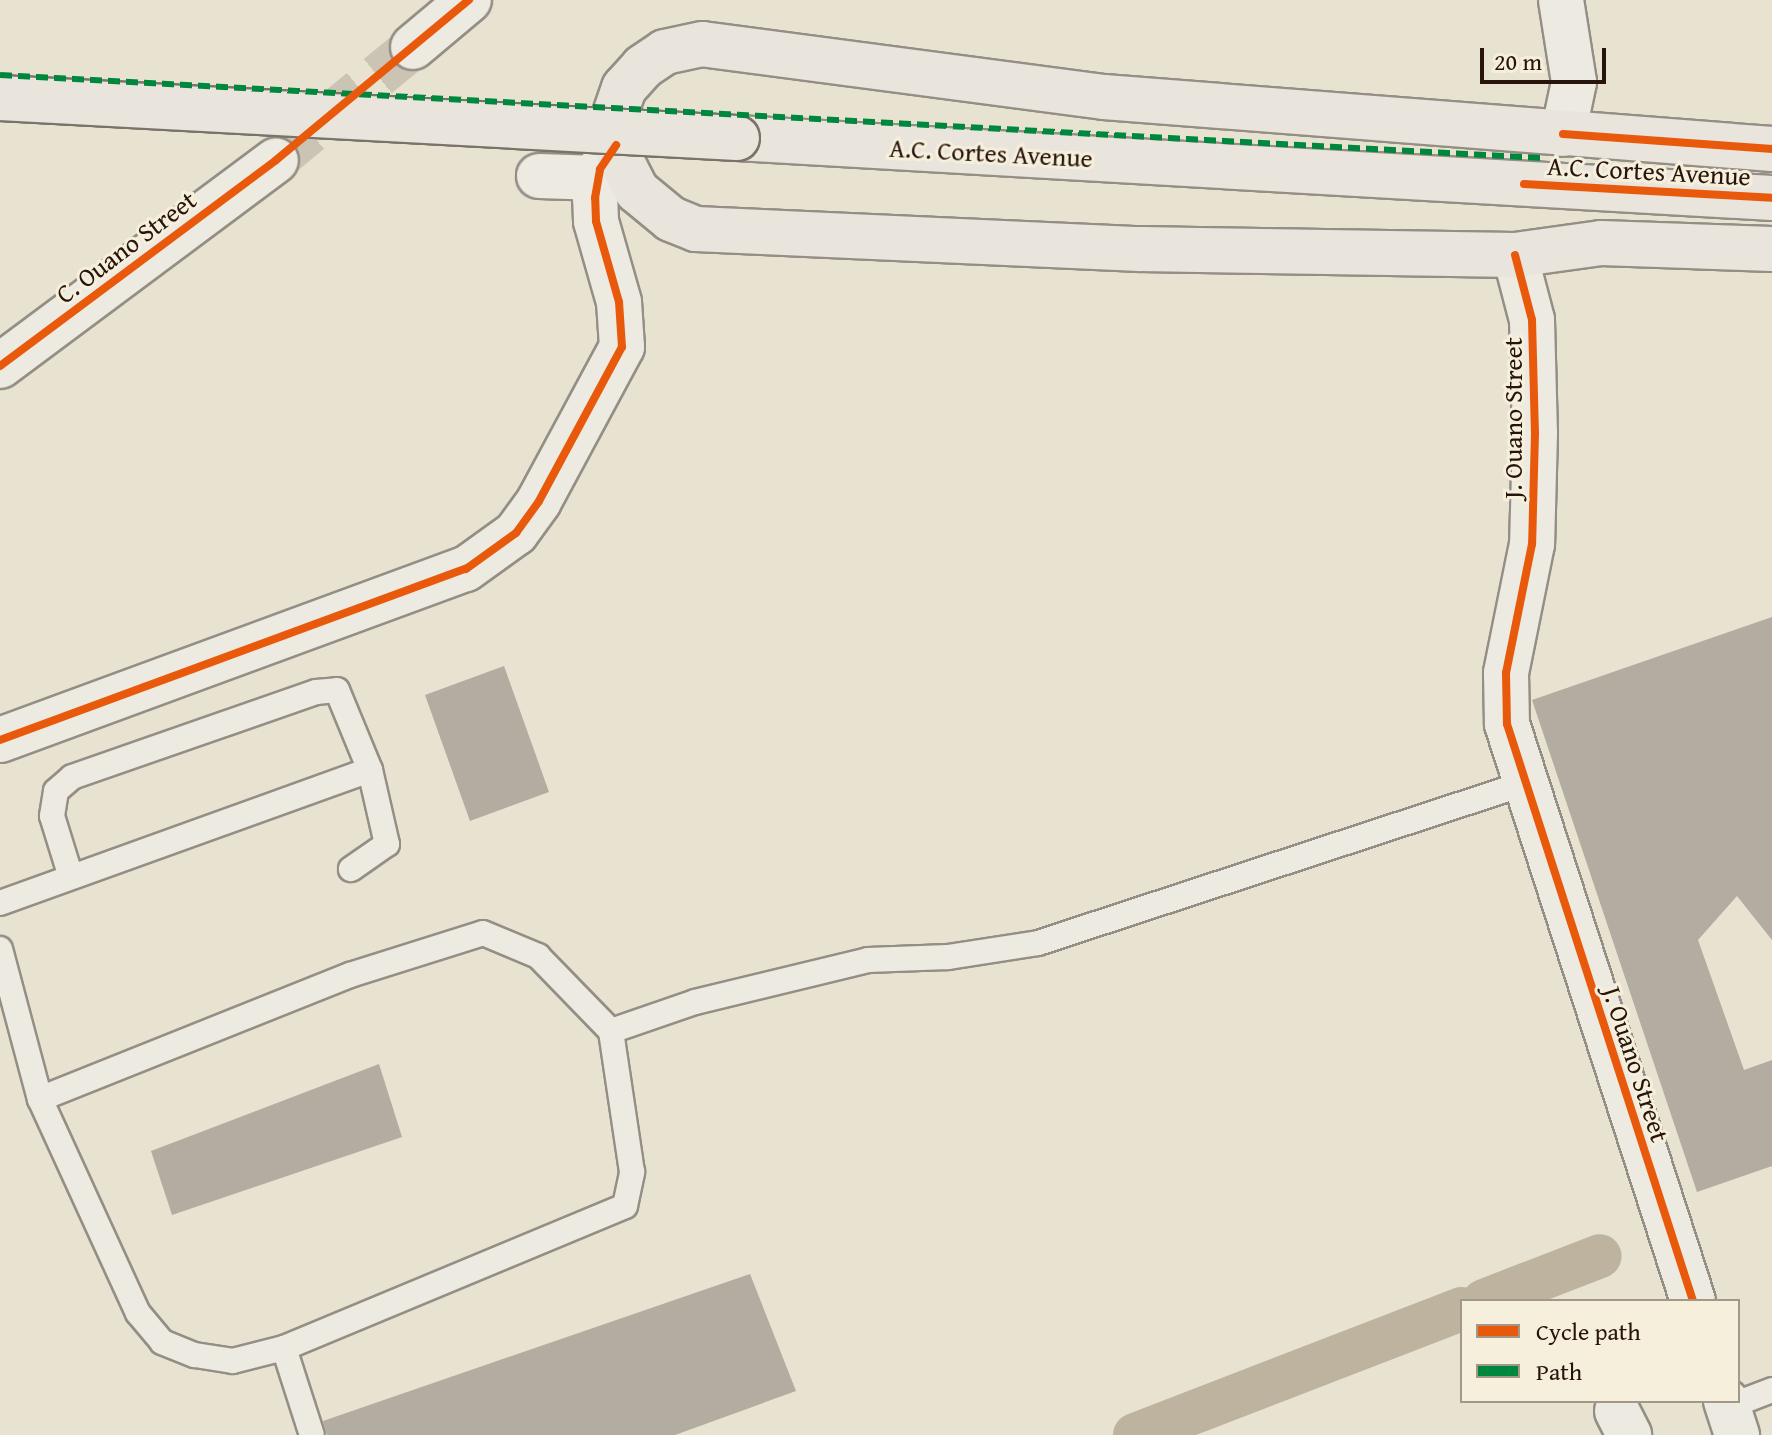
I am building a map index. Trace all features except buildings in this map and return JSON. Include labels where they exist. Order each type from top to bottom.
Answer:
[{"type":"main road","points":[[1772,149],[1104,97],[702,44],[665,52],[632,77],[617,101],[608,162],[631,182],[649,204],[696,229],[1140,249],[1515,255],[1601,243],[1772,249]]},
{"type":"main road","name":"A.C. Cortes Avenue","points":[[0,98],[1772,198]]},
{"type":"street","points":[[413,47],[469,0]]},
{"type":"street","points":[[1561,0],[1574,82],[1563,134]]},
{"type":"street","name":"C. Ouano Street","points":[[0,366],[276,160]]},
{"type":"street","points":[[0,740],[466,569],[516,533],[547,488],[622,347],[619,302],[596,221],[608,162],[539,176]]},
{"type":"street","name":"J. Ouano Street","points":[[1515,255],[1532,320],[1532,544],[1506,673],[1507,724],[1523,784],[1692,1299]]},
{"type":"lane","points":[[70,874],[52,816],[56,791],[72,777],[316,692],[337,690],[370,770],[387,844],[351,869]]},
{"type":"lane","points":[[0,903],[70,874],[370,770]]},
{"type":"lane","points":[[611,1031],[695,1002],[868,960],[948,957],[1038,943],[1523,784]]},
{"type":"lane","points":[[0,949],[40,1099],[138,1313],[162,1342],[195,1355],[233,1361],[284,1348],[625,1206],[632,1172],[611,1031],[538,956],[483,933],[350,975],[40,1099]]},
{"type":"lane","points":[[284,1348],[312,1435]]},
{"type":"lane","points":[[1730,1414],[1772,1390]]},
{"type":"waterway","points":[[1489,1299],[1600,1256]]},
{"type":"waterway","points":[[1135,1435],[1460,1310]]},
{"type":"tunnel","points":[[276,160],[413,47]]},
{"type":"marked path","points":[[0,75],[1542,158]]},
{"type":"cycle path","points":[[0,366],[276,160],[469,0]]},
{"type":"cycle path","points":[[1563,134],[1772,149]]},
{"type":"cycle path","points":[[0,740],[466,569],[516,533],[539,501],[622,347],[619,302],[596,221],[595,198],[600,169],[616,145]]},
{"type":"cycle path","points":[[1524,184],[1772,198]]},
{"type":"cycle path","points":[[1515,255],[1532,320],[1535,433],[1532,544],[1506,673],[1507,724],[1692,1299]]}]
